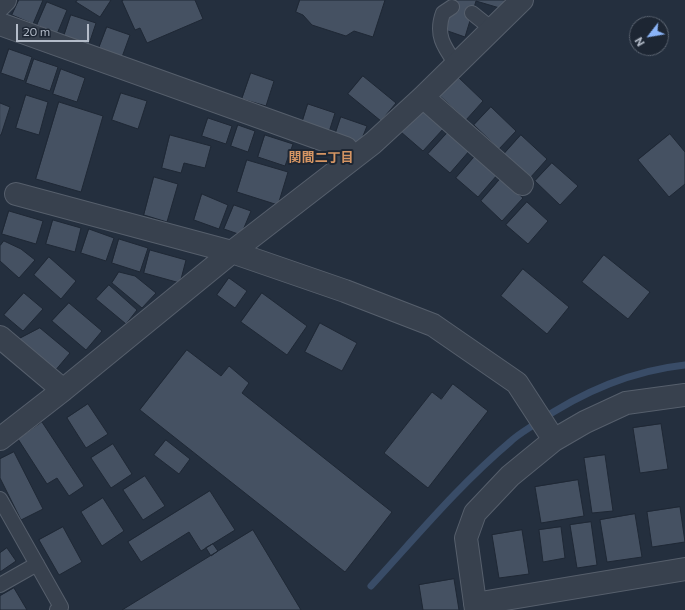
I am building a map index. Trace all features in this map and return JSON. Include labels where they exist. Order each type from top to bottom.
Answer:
[{"type":"street","points":[[0,6],[5,0]]},
{"type":"street","points":[[0,439],[63,390],[232,252],[373,143],[423,97],[522,0]]},
{"type":"street","points":[[0,24],[346,148],[352,158]]},
{"type":"street","points":[[423,97],[522,184]]},
{"type":"street","points":[[16,194],[232,252],[345,291],[433,325],[517,383],[554,440]]},
{"type":"street","points":[[0,337],[63,390]]},
{"type":"street","points":[[685,395],[626,403],[585,422],[554,440],[510,476],[475,513],[466,538],[476,607],[685,569]]},
{"type":"lane","points":[[452,8],[443,13],[439,28],[440,38],[446,51],[456,64]]},
{"type":"lane","points":[[472,13],[492,29]]},
{"type":"lane","points":[[0,499],[61,607],[57,610]]},
{"type":"lane","points":[[0,585],[36,564]]},
{"type":"building","points":[[19,0],[43,0],[33,24],[12,15]]},
{"type":"building","points":[[78,0],[111,0],[100,17],[76,2]]},
{"type":"building","points":[[195,0],[203,19],[147,43],[140,28],[135,30],[122,1]]},
{"type":"building","points":[[300,0],[385,0],[373,37],[354,31],[346,36],[312,25],[303,15],[296,12]]},
{"type":"building","points":[[454,0],[505,0],[503,9],[476,1],[465,37],[445,30]]},
{"type":"building","points":[[47,2],[67,10],[57,34],[37,25]]},
{"type":"building","points":[[71,15],[96,23],[89,44],[64,36]]},
{"type":"building","points":[[107,27],[130,35],[122,57],[99,48]]},
{"type":"building","points":[[9,49],[32,57],[24,81],[1,73]]},
{"type":"building","points":[[34,59],[58,67],[50,91],[26,83]]},
{"type":"building","points":[[61,69],[85,78],[77,102],[53,94]]},
{"type":"building","points":[[251,73],[274,81],[266,106],[242,99]]},
{"type":"building","points":[[363,76],[396,103],[381,121],[348,94]]},
{"type":"building","points":[[458,77],[483,101],[466,120],[440,96]]},
{"type":"building","points":[[121,93],[147,101],[138,129],[112,120]]},
{"type":"building","points":[[26,95],[48,102],[39,135],[16,128]]},
{"type":"building","points":[[59,102],[103,116],[81,192],[36,179]]},
{"type":"building","points":[[0,103],[10,107],[1,135],[0,135]]},
{"type":"building","points":[[308,104],[335,113],[329,132],[302,123]]},
{"type":"building","points":[[491,107],[516,131],[499,149],[474,125]]},
{"type":"building","points":[[422,108],[444,128],[423,151],[401,132]]},
{"type":"building","points":[[341,117],[367,126],[363,136],[356,143],[335,135]]},
{"type":"building","points":[[208,118],[232,126],[226,144],[202,136]]},
{"type":"building","points":[[238,125],[255,131],[248,152],[231,146]]},
{"type":"building","points":[[449,131],[470,150],[450,173],[428,154]]},
{"type":"building","points":[[670,134],[685,152],[685,184],[669,197],[638,160]]},
{"type":"building","points":[[170,135],[211,146],[205,168],[184,163],[181,173],[162,168]]},
{"type":"building","points":[[265,135],[293,144],[285,166],[258,157]]},
{"type":"building","points":[[521,135],[547,159],[530,178],[504,154]]},
{"type":"building","points":[[476,155],[498,174],[478,197],[456,178]]},
{"type":"building","points":[[247,160],[288,172],[278,205],[237,192]]},
{"type":"building","points":[[552,163],[578,186],[560,205],[535,181]]},
{"type":"building","points":[[154,177],[178,184],[167,222],[144,215]]},
{"type":"building","points":[[501,178],[523,198],[502,221],[481,201]]},
{"type":"building","points":[[202,194],[228,205],[219,229],[194,220]]},
{"type":"building","points":[[527,202],[548,221],[528,244],[506,225]]},
{"type":"building","points":[[234,205],[251,211],[241,235],[224,229]]},
{"type":"building","points":[[9,211],[43,221],[36,244],[2,234]]},
{"type":"building","points":[[53,220],[81,228],[75,252],[46,244]]},
{"type":"building","points":[[89,229],[114,238],[106,261],[81,253]]},
{"type":"building","points":[[119,239],[148,248],[140,272],[112,263]]},
{"type":"building","points":[[4,241],[21,249],[35,260],[19,278],[0,261],[0,246]]},
{"type":"building","points":[[150,250],[186,260],[180,283],[144,273]]},
{"type":"building","points":[[604,255],[650,292],[628,319],[582,282]]},
{"type":"building","points":[[49,257],[76,281],[61,299],[34,275]]},
{"type":"building","points":[[523,269],[569,307],[547,334],[501,296]]},
{"type":"building","points":[[119,272],[135,276],[156,293],[142,308],[112,283]]},
{"type":"building","points":[[229,278],[247,291],[235,308],[217,295]]},
{"type":"building","points":[[109,285],[137,310],[126,324],[96,299]]},
{"type":"building","points":[[24,293],[43,309],[23,331],[4,315]]},
{"type":"building","points":[[262,293],[307,326],[287,355],[241,322]]},
{"type":"building","points":[[69,303],[102,331],[86,350],[52,321]]},
{"type":"building","points":[[320,323],[357,343],[342,371],[305,352]]},
{"type":"building","points":[[40,328],[70,353],[54,372],[17,340]]},
{"type":"building","points":[[187,350],[221,376],[229,366],[249,383],[242,393],[392,512],[345,572],[140,410]]},
{"type":"building","points":[[453,384],[488,411],[428,488],[384,453],[432,392],[441,399]]},
{"type":"building","points":[[88,404],[108,434],[86,448],[67,418]]},
{"type":"building","points":[[42,422],[84,486],[69,496],[57,478],[47,484],[18,439]]},
{"type":"building","points":[[661,424],[668,469],[640,473],[633,428]]},
{"type":"building","points":[[166,440],[190,459],[179,474],[154,455]]},
{"type":"building","points":[[113,444],[132,474],[111,488],[91,458]]},
{"type":"building","points":[[14,452],[43,509],[21,520],[0,478],[0,459]]},
{"type":"building","points":[[605,455],[613,511],[592,513],[584,458]]},
{"type":"building","points":[[145,476],[165,506],[143,520],[123,490]]},
{"type":"building","points":[[578,480],[584,516],[541,523],[535,487]]},
{"type":"building","points":[[210,491],[235,530],[201,551],[189,532],[141,562],[128,542]]},
{"type":"building","points":[[103,498],[124,531],[102,546],[81,512]]},
{"type":"building","points":[[680,507],[685,542],[652,547],[647,512]]},
{"type":"building","points":[[635,514],[642,557],[607,562],[600,520]]},
{"type":"building","points":[[591,522],[597,565],[577,568],[570,525]]},
{"type":"building","points":[[63,527],[82,562],[59,575],[39,540]]},
{"type":"building","points":[[561,527],[565,558],[543,562],[539,530]]},
{"type":"building","points":[[253,530],[301,610],[122,610],[218,551]]},
{"type":"building","points":[[522,530],[529,574],[499,578],[492,535]]},
{"type":"building","points":[[213,544],[218,551],[211,556],[206,548]]},
{"type":"building","points":[[7,548],[16,561],[0,572],[0,553]]},
{"type":"building","points":[[454,579],[459,610],[423,610],[419,585]]},
{"type":"building","points":[[14,588],[27,610],[0,610],[0,596]]},
{"type":"waterway","points":[[371,586],[455,494],[513,439],[552,413],[606,385],[645,372],[685,365]]},
{"type":"district","name":"関間二丁目","points":[[321,158]]}]
